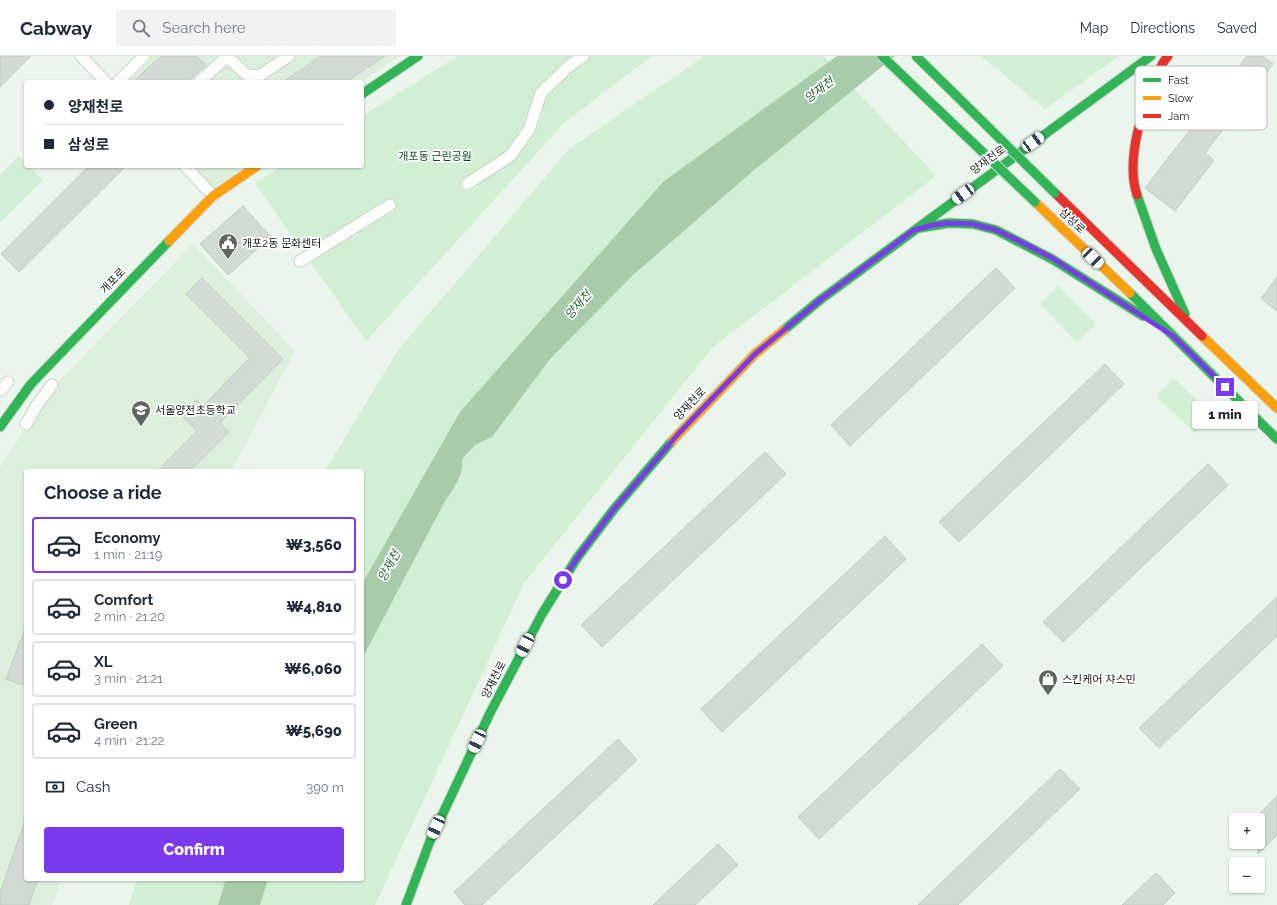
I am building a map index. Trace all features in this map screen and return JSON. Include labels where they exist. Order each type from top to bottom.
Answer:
[{"type":"main road","points":[[364,93],[418,56]]},
{"type":"main road","name":"삼성로","points":[[882,56],[1035,202],[1277,439]]},
{"type":"main road","name":"삼성로","points":[[916,56],[1277,408]]},
{"type":"main road","name":"양재천로","points":[[1137,66],[1151,56]]},
{"type":"main road","points":[[1160,66],[1168,56]]},
{"type":"main road","name":"양재천로","points":[[406,905],[430,841],[490,713],[542,614],[582,552],[614,509],[679,433],[755,354],[820,300],[1135,68]]},
{"type":"main road","points":[[1138,130],[1133,164],[1136,190],[1156,249],[1189,323]]},
{"type":"main road","name":"개포로","points":[[0,426],[32,384],[180,228],[213,196],[254,168]]},
{"type":"main road","points":[[914,230],[949,223],[973,224],[996,230],[1052,258],[1173,336]]},
{"type":"street","points":[[81,56],[104,80]]},
{"type":"street","points":[[120,80],[144,56]]},
{"type":"street","points":[[201,80],[227,56],[247,75],[258,76],[289,56]]},
{"type":"street","points":[[467,184],[510,156],[529,130],[541,93],[568,67],[583,56]]},
{"type":"street","points":[[187,168],[213,196]]},
{"type":"street","points":[[300,261],[390,205]]},
{"type":"street","points":[[0,391],[8,382]]},
{"type":"street","points":[[26,424],[37,405],[52,385]]},
{"type":"shaded area","points":[[147,56],[399,56],[364,81],[122,80]]},
{"type":"shaded area","points":[[191,168],[242,168],[212,189]]},
{"type":"shaded area","name":"서울양전초등학교","points":[[193,244],[295,351],[232,469],[24,469],[24,881],[60,881],[52,905],[0,905],[0,467],[54,386]]},
{"type":"green space","name":"개포동 근린공원","points":[[458,56],[652,56],[564,123],[366,341],[255,183],[279,168],[364,168],[364,115]]},
{"type":"green space","points":[[705,56],[824,56],[936,176],[713,347],[524,583],[375,905],[129,905],[136,881],[364,881],[364,469],[326,469],[398,350],[570,148]]},
{"type":"green space","points":[[981,56],[1119,56],[1045,109]]},
{"type":"green space","points":[[19,156],[24,161],[24,168],[31,168],[43,180],[0,223],[0,175]]},
{"type":"green space","points":[[1058,286],[1096,324],[1077,342],[1040,304]]},
{"type":"green space","points":[[1174,378],[1212,415],[1194,433],[1156,396]]},
{"type":"water","name":"양재천","points":[[837,56],[895,56],[753,171],[633,275],[550,359],[492,437],[475,445],[462,459],[462,470],[458,480],[446,499],[364,655],[364,580],[460,412],[663,182]]},
{"type":"water","points":[[225,881],[267,881],[260,905],[218,905]]},
{"type":"building","points":[[0,56],[31,56],[0,87]]},
{"type":"building","points":[[161,56],[196,56],[206,65],[189,80],[135,80]]},
{"type":"building","points":[[321,56],[385,56],[349,80],[286,80]]},
{"type":"building","points":[[1247,56],[1263,56],[1273,64],[1267,72],[1267,66],[1239,66]]},
{"type":"building","points":[[1190,130],[1223,130],[1205,153],[1214,160],[1175,211],[1145,188]]},
{"type":"building","points":[[87,168],[124,168],[19,272],[1,254]]},
{"type":"building","points":[[243,206],[271,237],[228,275],[200,244]]},
{"type":"building","points":[[996,268],[1015,288],[850,446],[831,425]]},
{"type":"building","points":[[1277,277],[1277,311],[1261,299]]},
{"type":"building","points":[[202,278],[283,359],[220,423],[229,432],[192,469],[159,469],[197,431],[181,415],[196,400],[203,406],[250,358],[186,294]]},
{"type":"building","points":[[1105,364],[1124,384],[959,542],[939,522]]},
{"type":"building","points":[[765,452],[786,474],[602,647],[581,625]]},
{"type":"building","points":[[1208,464],[1228,485],[1063,642],[1043,622]]},
{"type":"building","points":[[885,536],[906,559],[722,732],[701,709]]},
{"type":"building","points":[[1277,597],[1277,636],[1159,748],[1139,728]]},
{"type":"building","points":[[24,632],[24,685],[6,679]]},
{"type":"building","points":[[982,644],[1003,666],[819,839],[798,817]]},
{"type":"building","points":[[618,739],[637,760],[482,905],[465,905],[454,892]]},
{"type":"building","points":[[1060,769],[1080,789],[958,905],[918,905]]},
{"type":"building","points":[[1277,796],[1277,835],[1265,847],[1265,813],[1260,813]]},
{"type":"building","points":[[24,823],[24,881],[37,881],[29,905],[0,905],[0,893]]},
{"type":"building","points":[[718,844],[738,865],[695,905],[653,905]]},
{"type":"building","points":[[1258,849],[1263,849],[1258,854]]},
{"type":"building","points":[[1156,873],[1175,893],[1163,905],[1122,905]]},
{"type":"traffic: fast","points":[[364,93],[418,56]]},
{"type":"traffic: fast","points":[[882,56],[1035,202]]},
{"type":"traffic: fast","points":[[916,56],[1055,193]]},
{"type":"traffic: fast","points":[[1137,66],[1151,56]]},
{"type":"traffic: fast","points":[[784,330],[820,300],[1135,68]]},
{"type":"traffic: fast","points":[[1137,195],[1156,249],[1185,314]]},
{"type":"traffic: fast","points":[[919,228],[949,223],[973,224],[996,230],[1052,259],[1143,316]]},
{"type":"traffic: fast","points":[[0,427],[31,384],[169,241]]},
{"type":"traffic: fast","points":[[1130,293],[1277,439]]},
{"type":"traffic: fast","points":[[406,905],[430,841],[490,713],[542,614],[577,558],[614,509],[672,441]]},
{"type":"traffic: slow","points":[[169,241],[213,196],[254,168]]},
{"type":"traffic: slow","points":[[1035,202],[1130,293]]},
{"type":"traffic: slow","points":[[672,441],[755,354],[784,330]]},
{"type":"traffic: slow","points":[[1202,336],[1277,408]]},
{"type":"traffic: jam","points":[[1162,66],[1168,56]]},
{"type":"traffic: jam","points":[[1137,195],[1133,168],[1138,130]]},
{"type":"traffic: jam","points":[[1055,193],[1202,336]]},
{"type":"place","name":"개포2동 문화센터","points":[[228,260]]},
{"type":"place","name":"서울양전초등학교","points":[[141,427]]},
{"type":"place","name":"스킨케어 쟈스민","points":[[1048,696]]},
{"type":"route","points":[[563,580],[577,558],[614,509],[679,433],[755,354],[820,300],[914,230],[949,223],[973,224],[996,230],[1021,242],[1052,258],[1173,336],[1225,387]]}]
